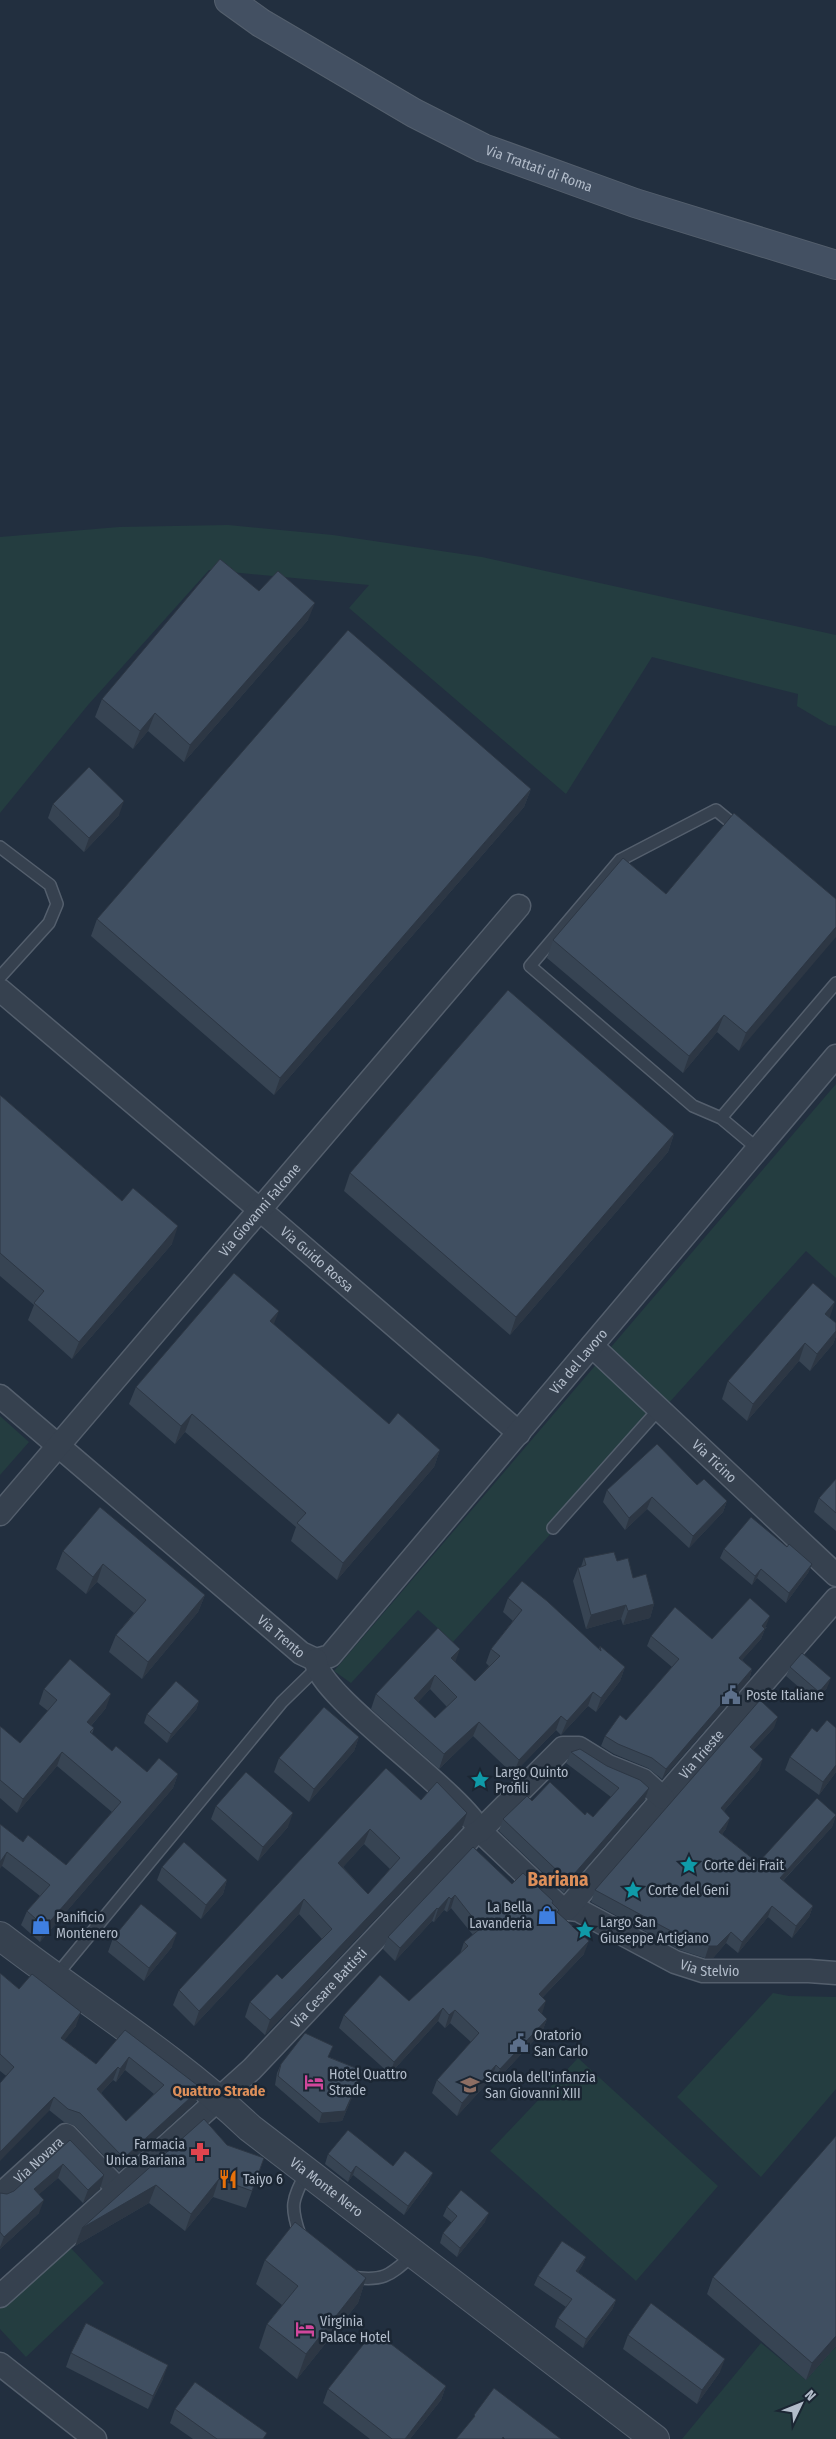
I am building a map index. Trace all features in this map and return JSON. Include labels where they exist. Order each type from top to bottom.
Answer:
[{"type":"main road","name":"Via Trattati di Roma","points":[[208,0],[262,23]]},
{"type":"main road","name":"Via Trattati di Roma","points":[[229,0],[262,23],[414,113],[483,148],[635,202],[836,265]]},
{"type":"street","name":"Via Giovanni Falcone","points":[[0,1514],[519,906]]},
{"type":"street","name":"Via Guido Rossa","points":[[0,990],[519,1433]]},
{"type":"street","name":"Via del Lavoro","points":[[316,1664],[330,1656],[836,1056]]},
{"type":"street","name":"Via Ticino","points":[[592,1346],[836,1575]]},
{"type":"street","name":"Via Trento","points":[[0,1396],[316,1664],[330,1688],[446,1794],[477,1825],[480,1831],[558,1906],[567,1909]]},
{"type":"street","name":"Via Trieste","points":[[567,1909],[836,1599]]},
{"type":"street","name":"Via Cesare Battisti","points":[[0,2296],[258,2062],[474,1834],[480,1831],[557,1752],[568,1746],[579,1748],[608,1766],[643,1780],[663,1798]]},
{"type":"street","name":"Via Stelvio","points":[[567,1909],[578,1910],[675,1962],[703,1971],[809,1971],[836,1973]]},
{"type":"street","name":"Via Monte Nero","points":[[0,1936],[54,1978],[219,2098],[250,2128],[655,2439]]},
{"type":"street","name":"Via Novara","points":[[0,2195],[66,2135],[118,2189]]},
{"type":"street","points":[[0,2364],[95,2439]]},
{"type":"lane","points":[[746,835],[716,810],[620,860],[530,966],[693,1106],[721,1118],[758,1149]]},
{"type":"lane","points":[[0,847],[50,885],[57,904],[48,923],[0,977]]},
{"type":"lane","points":[[721,1118],[836,982]]},
{"type":"lane","points":[[553,1528],[659,1408]]},
{"type":"lane","points":[[54,1978],[282,1702],[316,1664]]},
{"type":"lane","points":[[306,2244],[301,2237],[294,2218],[292,2200],[307,2171]]},
{"type":"lane","points":[[341,2273],[349,2276],[379,2279],[392,2272],[414,2253]]},
{"type":"green space","points":[[228,525],[333,535],[482,557],[836,635],[836,726],[829,725],[797,706],[798,694],[652,657],[566,794],[349,608],[369,585],[209,570],[88,705],[0,813],[0,537],[119,527]]},
{"type":"green space","points":[[836,1084],[836,1278],[806,1251],[453,1642],[418,1610],[351,1683],[334,1671]]},
{"type":"green space","points":[[0,1416],[29,1442],[0,1475]]},
{"type":"green space","points":[[773,1993],[789,1996],[836,1997],[836,2089],[761,2177],[677,2097]]},
{"type":"green space","points":[[578,2058],[718,2186],[636,2281],[490,2151]]},
{"type":"green space","points":[[67,2244],[104,2283],[26,2357],[0,2329],[0,2307]]},
{"type":"green space","points":[[761,2343],[806,2380],[836,2346],[836,2439],[682,2439]]},
{"type":"building","points":[[220,559],[259,591],[278,571],[315,603],[190,745],[155,713],[140,731],[102,699]]},
{"type":"building","points":[[348,630],[531,789],[280,1078],[97,919]]},
{"type":"building","points":[[89,767],[124,801],[89,838],[53,804]]},
{"type":"building","points":[[734,813],[836,899],[836,927],[746,1033],[724,1015],[689,1056],[553,940],[623,858],[666,894]]},
{"type":"building","points":[[508,990],[674,1134],[516,1317],[350,1173]]},
{"type":"building","points":[[0,1095],[122,1201],[133,1188],[178,1226],[79,1342],[34,1303],[44,1291],[0,1253]]},
{"type":"building","points":[[234,1273],[279,1311],[270,1321],[389,1424],[398,1413],[440,1450],[343,1563],[297,1523],[306,1513],[192,1414],[181,1426],[136,1387]]},
{"type":"building","points":[[813,1283],[835,1302],[825,1314],[836,1323],[836,1331],[817,1354],[805,1343],[753,1404],[728,1381]]},
{"type":"building","points":[[657,1444],[697,1485],[704,1479],[727,1501],[693,1536],[652,1497],[629,1518],[607,1490]]},
{"type":"building","points":[[836,1479],[836,1513],[819,1498]]},
{"type":"building","points":[[100,1507],[205,1595],[148,1662],[116,1635],[146,1600],[103,1564],[93,1577],[63,1551]]},
{"type":"building","points":[[751,1517],[787,1547],[789,1544],[812,1564],[789,1593],[761,1569],[755,1576],[724,1549]]},
{"type":"building","points":[[614,1552],[617,1561],[628,1558],[633,1578],[646,1574],[654,1604],[628,1611],[626,1605],[591,1615],[578,1568],[586,1565],[584,1558]]},
{"type":"building","points":[[522,1581],[547,1601],[601,1651],[600,1646],[625,1667],[601,1698],[593,1692],[567,1721],[561,1716],[519,1760],[479,1722],[444,1754],[376,1694],[438,1628],[460,1649],[451,1658],[475,1681],[500,1656],[491,1649],[522,1610],[508,1598]],"holes":[[[435,1675],[457,1697],[435,1718],[414,1698]]]},
{"type":"building","points":[[750,1598],[770,1616],[762,1626],[765,1629],[739,1658],[752,1669],[666,1769],[652,1758],[618,1744],[605,1736],[620,1715],[626,1720],[679,1659],[651,1636],[675,1607],[712,1639]]},
{"type":"building","points":[[802,1653],[831,1678],[819,1692],[790,1667]]},
{"type":"building","points":[[70,1659],[111,1694],[87,1722],[94,1728],[90,1732],[112,1751],[116,1746],[147,1772],[159,1758],[178,1774],[45,1927],[27,1911],[50,1885],[7,1852],[0,1862],[0,1824],[23,1842],[28,1835],[66,1865],[121,1802],[62,1752],[23,1799],[0,1780],[0,1726],[20,1743],[57,1700],[44,1689]]},
{"type":"building","points":[[176,1681],[199,1701],[171,1734],[147,1714]]},
{"type":"building","points":[[760,1700],[778,1717],[750,1747],[763,1759],[721,1808],[730,1818],[719,1832],[758,1863],[817,1798],[836,1815],[780,1878],[813,1906],[796,1926],[772,1906],[742,1942],[731,1932],[717,1946],[709,1946],[684,1938],[595,1890]]},
{"type":"building","points":[[324,1707],[359,1737],[314,1789],[279,1758]]},
{"type":"building","points":[[827,1720],[836,1728],[836,1765],[823,1782],[790,1757],[812,1728],[817,1732]]},
{"type":"building","points":[[580,1749],[607,1766],[640,1780],[649,1788],[568,1881],[503,1819],[527,1796],[532,1801],[550,1782],[585,1815],[587,1812],[593,1817],[619,1788],[571,1752]]},
{"type":"building","points":[[386,1768],[421,1800],[437,1782],[467,1813],[270,2020],[250,2002],[277,1974],[282,1979],[332,1929],[304,1899],[199,2011],[179,1990]],"holes":[[[370,1829],[400,1858],[368,1894],[338,1863]]]},
{"type":"building","points":[[246,1772],[293,1813],[263,1847],[216,1806]]},
{"type":"building","points":[[184,1842],[227,1880],[206,1905],[162,1867]]},
{"type":"building","points":[[473,1847],[512,1884],[523,1873],[553,1901],[552,1903],[559,1910],[557,1912],[589,1941],[539,1994],[546,2001],[538,2010],[547,2019],[500,2069],[496,2065],[462,2103],[437,2080],[479,2033],[455,2010],[449,2015],[443,2008],[394,2062],[344,2015],[380,1975],[409,2001],[468,1946],[464,1942],[481,1928],[455,1895],[451,1899],[449,1897],[437,1908],[400,1948],[388,1937]]},
{"type":"building","points":[[141,1904],[177,1933],[149,1968],[113,1938]]},
{"type":"building","points":[[0,1973],[19,1989],[32,1974],[81,2012],[61,2038],[96,2064],[125,2030],[201,2088],[124,2158],[80,2113],[68,2109],[54,2097],[0,2152],[0,2083],[14,2067],[0,2054]],"holes":[[[129,2057],[164,2085],[126,2121],[97,2089],[118,2067],[120,2069]]]},
{"type":"building","name":"Hotel Quattro Strade","points":[[305,2033],[333,2046],[328,2057],[363,2071],[345,2111],[322,2113],[278,2076],[281,2064]]},
{"type":"building","points":[[204,2119],[227,2145],[264,2158],[252,2191],[219,2179],[191,2214],[156,2185],[82,2228]]},
{"type":"building","points":[[348,2130],[393,2166],[405,2151],[433,2173],[408,2206],[356,2166],[351,2173],[328,2154]]},
{"type":"building","points":[[836,2136],[836,2336],[812,2363],[713,2277]]},
{"type":"building","points":[[70,2140],[104,2175],[88,2190],[63,2164],[34,2189],[44,2200],[4,2237],[0,2232],[0,2193],[7,2194],[14,2191]]},
{"type":"building","points":[[461,2190],[489,2213],[460,2248],[443,2233],[457,2216],[447,2207]]},
{"type":"building","name":"Virginia Palace Hotel","points":[[295,2222],[366,2278],[306,2354],[267,2324],[298,2286],[265,2260]]},
{"type":"building","points":[[562,2241],[586,2257],[576,2271],[616,2300],[586,2339],[558,2318],[572,2299],[538,2276]]},
{"type":"building","points":[[651,2303],[725,2359],[702,2390],[628,2335]]},
{"type":"building","points":[[86,2323],[168,2365],[153,2396],[71,2353]]},
{"type":"building","points":[[374,2331],[446,2386],[405,2439],[392,2439],[328,2389]]},
{"type":"building","points":[[195,2382],[267,2433],[263,2439],[217,2439],[175,2409]]},
{"type":"building","points":[[494,2388],[561,2439],[505,2439],[503,2437],[502,2439],[456,2439]]},
{"type":"place","name":"Poste Italiane","points":[[731,1695]]},
{"type":"place","name":"Largo Quinto Profili","points":[[480,1780]]},
{"type":"place","name":"Corte dei Frait","points":[[689,1865]]},
{"type":"place","name":"Corte del Geni","points":[[633,1890]]},
{"type":"place","name":"La Bella Lavanderia","points":[[547,1915]]},
{"type":"place","name":"Panificio Montenero","points":[[41,1925]]},
{"type":"place","name":"Largo San Giuseppe Artigiano","points":[[585,1930]]},
{"type":"place","name":"Oratorio San Carlo","points":[[519,2043]]},
{"type":"place","name":"Hotel Quattro Strade","points":[[314,2082]]},
{"type":"place","name":"Scuola dell'infanzia San Giovanni XIII","points":[[470,2085]]},
{"type":"place","name":"Farmacia Unica Bariana","points":[[200,2152]]},
{"type":"place","name":"Taiyo 6","points":[[228,2179]]},
{"type":"place","name":"Virginia Palace Hotel","points":[[305,2329]]},
{"type":"district","name":"Bariana","points":[[558,1879]]},
{"type":"district","name":"Quattro Strade","points":[[219,2091]]}]
